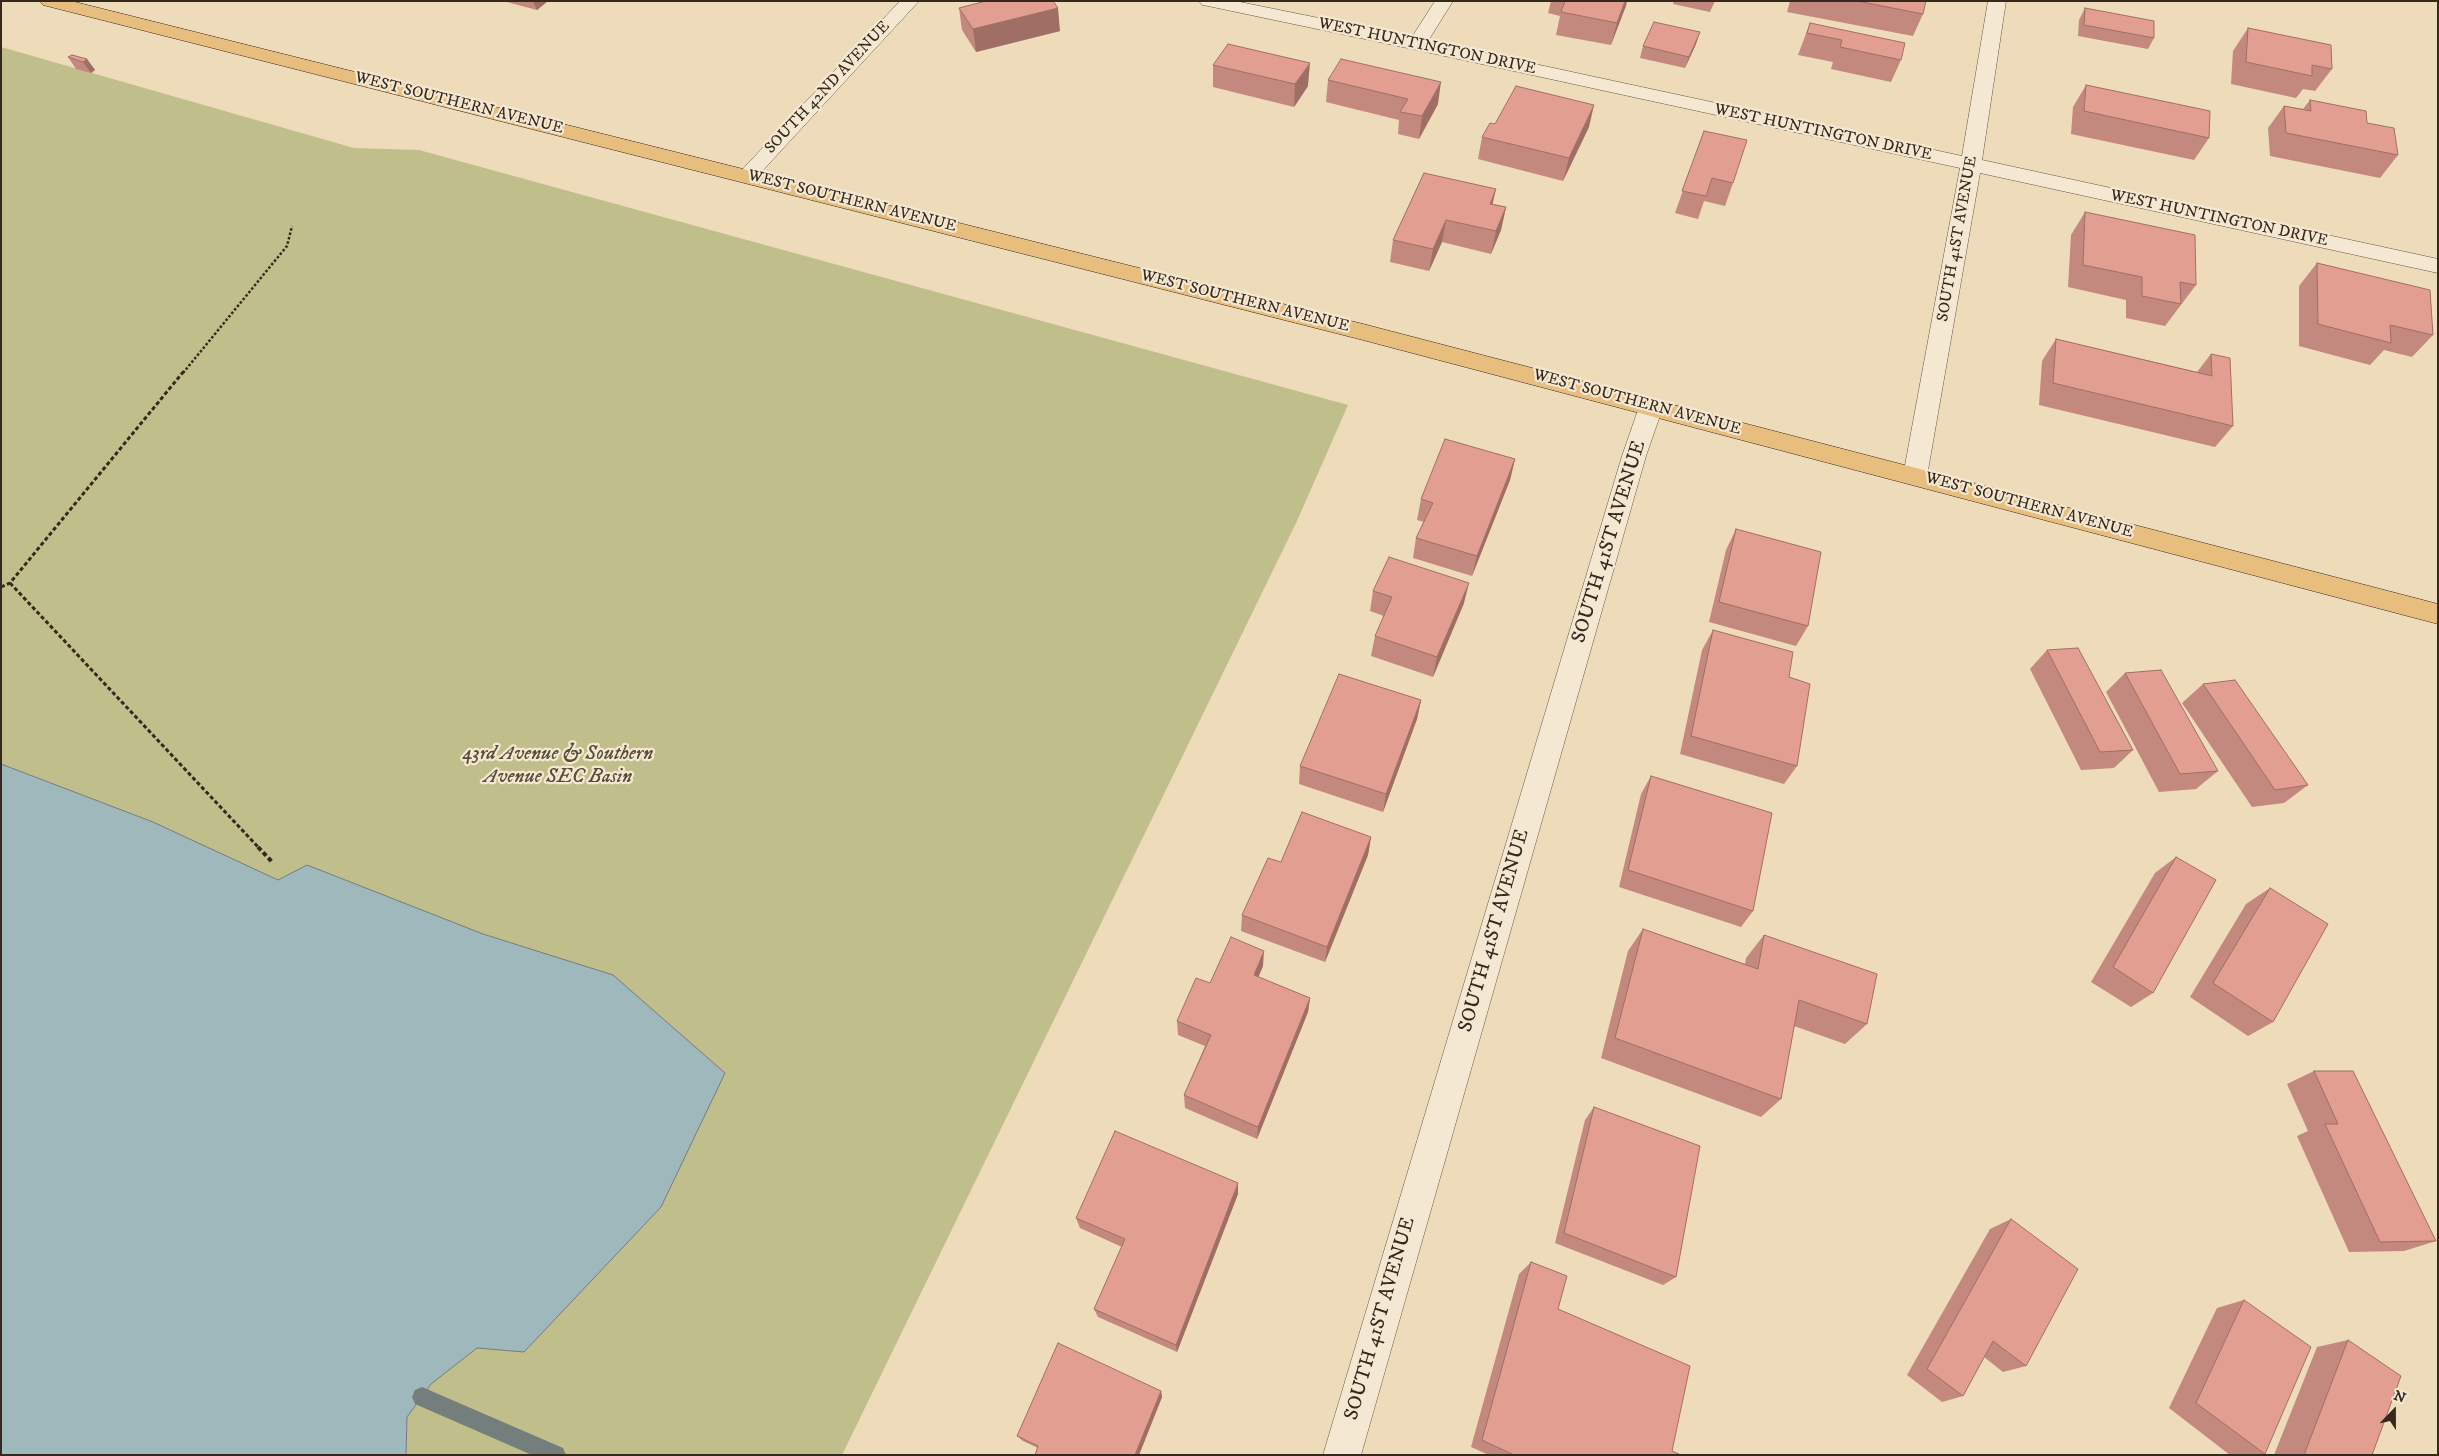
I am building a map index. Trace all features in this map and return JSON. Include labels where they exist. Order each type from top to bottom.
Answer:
[{"type":"main road","name":"WEST SOUTHERN AVENUE","points":[[49,1],[1363,332],[2438,614]]},
{"type":"street","name":"SOUTH 42ND AVENUE","points":[[747,176],[910,1]]},
{"type":"street","name":"WEST HUNTINGTON DRIVE","points":[[1208,1],[1417,44],[2438,266]]},
{"type":"street","points":[[1417,44],[1444,1]]},
{"type":"street","name":"SOUTH 41ST AVENUE","points":[[1915,476],[1971,165],[1997,1]]},
{"type":"street","name":"SOUTH 41ST AVENUE","points":[[1342,1455],[1634,456],[1651,407]]},
{"type":"path","points":[[1,587],[10,583],[287,246],[292,226]]},
{"type":"path","points":[[10,583],[273,863]]},
{"type":"green space","name":"43rd Avenue & Southern Avenue SEC Basin","points":[[1,47],[354,148],[419,150],[1348,405],[1297,521],[842,1455],[1,1455]]},
{"type":"water","points":[[1,764],[153,822],[278,880],[307,865],[483,934],[613,975],[725,1073],[661,1207],[524,1352],[477,1348],[431,1384],[407,1417],[406,1455],[1,1455]]},
{"type":"building","points":[[986,1],[1053,1],[1058,8],[973,29],[959,8]]},
{"type":"building","points":[[1565,1],[1625,1],[1617,23],[1561,12]]},
{"type":"building","points":[[1857,1],[1926,1],[1923,14]]},
{"type":"building","points":[[2085,8],[2154,21],[2154,38],[2084,25]]},
{"type":"building","points":[[1654,22],[1700,32],[1689,57],[1643,46]]},
{"type":"building","points":[[1810,23],[1905,43],[1901,60],[1840,47],[1842,40],[1807,33]]},
{"type":"building","points":[[2248,28],[2331,45],[2332,69],[2312,65],[2312,76],[2246,62]]},
{"type":"building","points":[[1228,44],[1310,63],[1295,84],[1213,65]]},
{"type":"building","points":[[72,55],[87,59],[83,62],[68,57]]},
{"type":"building","points":[[1341,59],[1441,82],[1422,116],[1400,112],[1408,99],[1328,80]]},
{"type":"building","points":[[2086,85],[2210,111],[2209,138],[2084,111]]},
{"type":"building","points":[[1516,86],[1594,105],[1569,158],[1482,137],[1490,123],[1495,124]]},
{"type":"building","points":[[2310,100],[2366,111],[2367,123],[2394,128],[2398,155],[2286,133],[2284,106],[2311,111]]},
{"type":"building","points":[[1704,131],[1747,140],[1733,183],[1712,178],[1706,196],[1682,191]]},
{"type":"building","points":[[1424,173],[1496,189],[1490,204],[1506,207],[1496,231],[1446,220],[1433,249],[1393,240]]},
{"type":"building","points":[[2085,212],[2195,235],[2196,285],[2180,282],[2181,304],[2142,296],[2142,277],[2083,265]]},
{"type":"building","points":[[2317,263],[2430,290],[2433,335],[2390,325],[2391,343],[2318,324]]},
{"type":"building","points":[[2056,339],[2212,376],[2211,354],[2230,358],[2233,426],[2053,383]]},
{"type":"building","points":[[1445,439],[1515,459],[1477,556],[1416,538],[1433,503],[1421,499]]},
{"type":"building","points":[[1736,529],[1821,552],[1808,626],[1719,602]]},
{"type":"building","points":[[1389,557],[1469,583],[1437,657],[1375,636],[1392,597],[1373,591]]},
{"type":"building","points":[[1713,630],[1793,652],[1789,677],[1810,684],[1797,766],[1691,736]]},
{"type":"building","points":[[2078,648],[2133,750],[2100,752],[2047,650]]},
{"type":"building","points":[[2161,670],[2218,771],[2180,774],[2125,673]]},
{"type":"building","points":[[1339,674],[1421,700],[1386,794],[1300,766]]},
{"type":"building","points":[[2235,680],[2308,785],[2275,790],[2203,684]]},
{"type":"building","points":[[1651,776],[1772,813],[1753,911],[1628,870]]},
{"type":"building","points":[[1302,812],[1371,837],[1327,947],[1242,915],[1268,858],[1281,862]]},
{"type":"building","points":[[2176,857],[2216,880],[2153,993],[2113,967]]},
{"type":"building","points":[[2270,888],[2328,924],[2273,1022],[2213,983]]},
{"type":"building","points":[[1643,929],[1758,969],[1764,935],[1877,974],[1867,1024],[1799,1000],[1781,1099],[1615,1038]]},
{"type":"building","points":[[1231,937],[1264,951],[1254,975],[1310,998],[1258,1127],[1184,1095],[1211,1035],[1177,1021],[1196,978],[1210,983]]},
{"type":"building","points":[[2314,1071],[2353,1071],[2436,1241],[2380,1242],[2325,1124],[2338,1124]]},
{"type":"building","points":[[1594,1107],[1700,1146],[1676,1277],[1564,1233]]},
{"type":"building","points":[[1115,1131],[1238,1183],[1176,1345],[1094,1309],[1125,1239],[1076,1218]]},
{"type":"building","points":[[2011,1219],[2078,1269],[2026,1366],[1993,1341],[1963,1396],[1927,1369]]},
{"type":"building","points":[[1531,1262],[1567,1276],[1558,1309],[1690,1366],[1672,1451],[1681,1455],[1514,1455],[1482,1440]]},
{"type":"building","points":[[2244,1300],[2311,1347],[2265,1454],[2196,1403]]},
{"type":"building","points":[[2348,1340],[2401,1376],[2372,1455],[2304,1455]]},
{"type":"building","points":[[1058,1343],[1161,1391],[1135,1455],[1035,1455],[1038,1446],[1017,1436]]},
{"type":"waterway","points":[[422,1397],[556,1455]]}]
